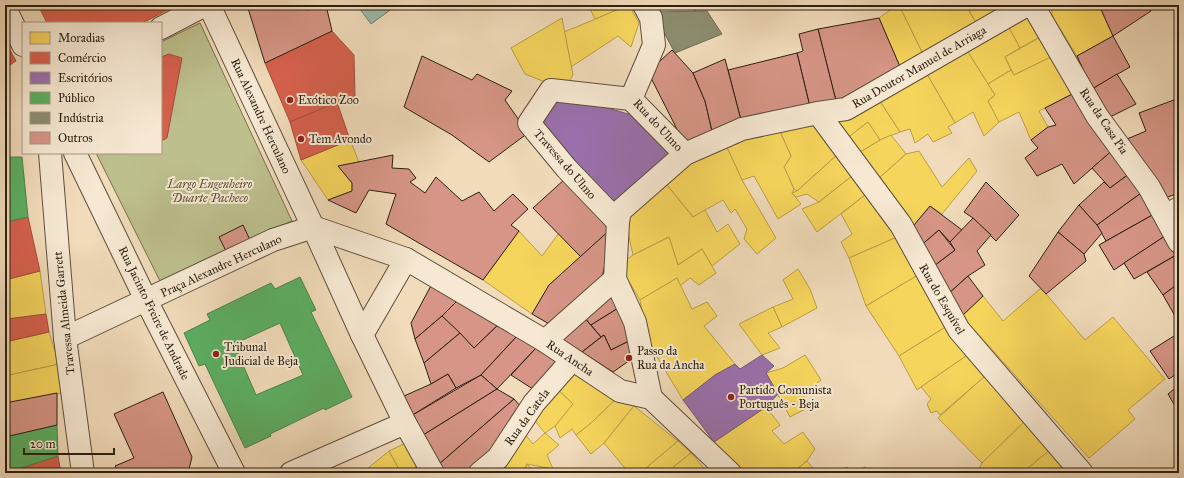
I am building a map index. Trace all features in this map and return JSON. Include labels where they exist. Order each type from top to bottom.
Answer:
[{"type":"street","points":[[162,27],[205,5]]},
{"type":"street","name":"Rua Alexandre Herculano","points":[[209,5],[362,335],[405,423],[433,473]]},
{"type":"street","name":"Rua do Ulmo","points":[[644,5],[651,18],[654,45],[631,99],[685,154]]},
{"type":"street","name":"Rua Doutor Manuel de Arriaga","points":[[650,398],[635,322],[616,279],[618,222],[620,212],[685,154],[742,129],[846,108],[1026,5]]},
{"type":"street","name":"Rua da Casa Pia","points":[[1026,5],[1035,9],[1097,116],[1149,187],[1171,210],[1179,242]]},
{"type":"street","points":[[5,8],[22,43]]},
{"type":"street","name":"Travessa do Ulmo","points":[[618,222],[567,169],[529,123],[551,90],[631,99]]},
{"type":"street","name":"Rua do Esquível","points":[[818,113],[901,225],[959,330],[1082,473]]},
{"type":"street","name":"Travessa Almeida Garrett","points":[[50,154],[65,338],[83,473]]},
{"type":"street","name":"Rua Jacinto Freire de Andrade","points":[[75,154],[146,300],[234,473]]},
{"type":"street","points":[[313,227],[406,259],[362,335]]},
{"type":"street","name":"Praça Alexandre Herculano","points":[[65,338],[273,240],[313,227]]},
{"type":"street","name":"Rua Ancha","points":[[406,259],[545,341],[620,391],[650,398]]},
{"type":"street","points":[[545,341],[616,279]]},
{"type":"street","name":"Rua da Catela","points":[[480,473],[498,458],[534,403],[572,360]]},
{"type":"street","points":[[650,398],[727,470]]},
{"type":"street","points":[[291,473],[405,423]]},
{"type":"green space","name":"Largo Engenheiro Duarte Pacheco","points":[[200,23],[292,221],[161,283],[96,154],[162,154],[162,42]]},
{"type":"shaded area","points":[[357,5],[397,5],[371,24]]},
{"type":"building: Moradias","points":[[588,5],[629,5],[595,19]]},
{"type":"building: Moradias","points":[[629,5],[639,23],[631,47],[618,36],[571,67],[564,32]]},
{"type":"building: Moradias","points":[[899,5],[923,54],[901,69],[879,18]]},
{"type":"building: Moradias","points":[[899,5],[966,5],[980,30],[923,54]]},
{"type":"building: Moradias","points":[[966,5],[1015,5],[980,30]]},
{"type":"building: Moradias","points":[[1055,5],[1099,5],[1113,36],[1077,56],[1052,16],[1052,9]]},
{"type":"building: Moradias","points":[[1034,12],[1044,35],[1020,48],[1007,24]]},
{"type":"building: Moradias","points":[[562,18],[573,75],[567,84],[545,82],[525,74],[511,48]]},
{"type":"building: Moradias","points":[[1007,24],[1020,48],[1005,57],[1011,70],[988,84],[966,49]]},
{"type":"building: Moradias","points":[[1044,35],[1055,55],[1014,75],[1005,57]]},
{"type":"building: Moradias","points":[[966,49],[995,95],[988,101],[999,122],[984,136],[973,112],[955,123],[927,74]]},
{"type":"building: Moradias","points":[[1055,55],[1078,91],[1039,111],[1048,127],[1031,140],[1019,112],[999,122],[988,101],[995,95],[988,84],[1011,70],[1014,75]]},
{"type":"building: Moradias","points":[[927,74],[955,123],[948,127],[952,133],[933,142],[928,134],[915,143],[910,129],[900,132],[879,100]]},
{"type":"building: Moradias","points":[[879,100],[900,132],[880,140],[868,122],[846,139],[836,123]]},
{"type":"building: Moradias","points":[[814,120],[838,154],[797,191],[794,189],[784,167],[791,156],[778,127]]},
{"type":"building: Moradias","points":[[868,122],[880,140],[857,154],[846,139]]},
{"type":"building: Moradias","points":[[778,127],[791,156],[784,167],[794,189],[792,193],[801,204],[778,219],[754,176],[742,180],[725,143]]},
{"type":"building: Moradias","points":[[891,135],[906,154],[876,181],[857,154]]},
{"type":"building: Moradias","points":[[350,140],[359,162],[338,166],[352,183],[352,191],[328,200],[301,160]]},
{"type":"building: Moradias","points":[[725,143],[742,180],[776,238],[757,254],[744,239],[747,229],[735,209],[731,213],[723,200],[693,217],[663,180]]},
{"type":"building: Moradias","points":[[919,151],[942,187],[969,158],[977,171],[942,214],[930,206],[909,231],[876,181],[906,154]]},
{"type":"building: Moradias","points":[[838,154],[852,176],[819,202],[807,194],[796,197],[792,193],[797,191]]},
{"type":"building: Moradias","points":[[852,176],[865,195],[817,232],[802,209],[819,202]]},
{"type":"building: Moradias","points":[[663,180],[693,217],[705,210],[717,232],[728,224],[740,244],[712,266],[702,249],[678,265],[669,237],[633,255],[625,218]]},
{"type":"building: Moradias","points":[[865,195],[897,237],[849,258],[841,242],[852,234],[841,214]]},
{"type":"building: Moradias","points":[[519,231],[542,256],[559,233],[581,257],[549,285],[532,314],[483,280]]},
{"type":"building: Moradias","points":[[669,237],[678,265],[702,249],[716,273],[699,285],[690,278],[680,286],[677,278],[640,300],[624,273],[622,263],[633,255]]},
{"type":"building: Moradias","points":[[897,237],[918,275],[866,306],[849,258]]},
{"type":"building: Moradias","points":[[798,269],[810,289],[817,308],[782,327],[773,307],[793,299],[783,280]]},
{"type":"building: Moradias","points":[[40,271],[46,314],[7,319],[5,309],[5,280]]},
{"type":"building: Moradias","points":[[918,275],[947,326],[899,356],[866,306]]},
{"type":"building: Moradias","points":[[677,278],[692,309],[707,302],[717,316],[704,326],[735,364],[715,375],[683,400],[647,340],[640,300]]},
{"type":"building: Moradias","points":[[1041,288],[1085,340],[1113,317],[1165,379],[1128,410],[1135,419],[1089,458],[962,316],[983,296],[1003,321]]},
{"type":"building: Moradias","points":[[773,307],[782,327],[768,333],[780,348],[762,355],[739,324]]},
{"type":"building: Moradias","points":[[947,326],[966,356],[917,390],[899,356]]},
{"type":"building: Moradias","points":[[49,332],[59,364],[5,376],[5,342]]},
{"type":"building: Moradias","points":[[805,355],[821,380],[803,394],[809,407],[790,417],[766,373],[783,368]]},
{"type":"building: Moradias","points":[[966,356],[984,377],[940,415],[937,411],[931,413],[927,404],[931,399],[921,387]]},
{"type":"building: Moradias","points":[[59,364],[62,393],[5,403],[5,376]]},
{"type":"building: Moradias","points":[[571,370],[617,398],[576,435],[572,429],[560,438],[555,426],[573,404],[556,388]]},
{"type":"building: Moradias","points":[[984,377],[1025,421],[982,463],[938,418]]},
{"type":"building: Moradias","points":[[556,388],[573,404],[555,426],[545,433],[532,417]]},
{"type":"building: Moradias","points":[[617,398],[634,406],[604,443],[591,454],[576,435]]},
{"type":"building: Moradias","points":[[634,406],[678,441],[640,473],[629,473],[604,443]]},
{"type":"building: Moradias","points":[[766,407],[780,425],[772,431],[784,444],[803,432],[815,449],[807,461],[792,473],[743,473],[714,442]]},
{"type":"building: Moradias","points":[[1025,421],[1051,449],[1022,473],[977,473],[982,463]]},
{"type":"building: Moradias","points":[[523,432],[533,444],[545,433],[559,445],[547,455],[553,469],[527,464],[523,473],[515,473],[498,463]]},
{"type":"building: Moradias","points":[[410,441],[420,464],[407,473],[401,473],[389,451]]},
{"type":"building: Moradias","points":[[678,441],[691,453],[666,473],[640,473]]},
{"type":"building: Moradias","points":[[1051,449],[1070,468],[1062,473],[1022,473]]},
{"type":"building: Moradias","points":[[389,451],[401,473],[362,473]]},
{"type":"building: Moradias","points":[[691,453],[708,473],[666,473]]},
{"type":"building: Moradias","points":[[807,461],[817,473],[792,473],[793,472]]},
{"type":"building: Moradias","points":[[498,463],[515,473],[491,473]]},
{"type":"building: Moradias","points":[[420,464],[426,473],[407,473]]},
{"type":"building: Moradias","points":[[527,464],[535,473],[523,473]]},
{"type":"building: Moradias","points":[[846,467],[854,472],[865,467],[871,473],[840,473]]},
{"type":"building: Comércio","points":[[38,5],[176,5],[145,22],[46,22]]},
{"type":"building: Comércio","points":[[332,31],[354,55],[355,96],[290,122],[265,63]]},
{"type":"building: Comércio","points":[[5,41],[16,61],[5,68]]},
{"type":"building: Comércio","points":[[169,54],[182,58],[167,138],[162,140],[162,57]]},
{"type":"building: Comércio","points":[[337,102],[350,140],[301,160],[290,122]]},
{"type":"building: Comércio","points":[[28,217],[40,271],[5,280],[5,222]]},
{"type":"building: Comércio","points":[[5,311],[7,319],[46,314],[49,332],[5,342]]},
{"type":"building: Comércio","points":[[58,456],[61,473],[7,473]]},
{"type":"building: Escritórios","points":[[561,94],[638,117],[675,151],[613,208],[539,121]]},
{"type":"building: Escritórios","name":"Partido Comunista Português - Beja","points":[[762,355],[774,366],[766,373],[778,394],[766,407],[714,442],[683,400],[715,375],[735,364],[740,369]]},
{"type":"building: Público","points":[[5,157],[22,157],[28,217],[5,222]]},
{"type":"building: Público","name":"Tribunal Judicial de Beja","points":[[300,277],[316,310],[311,312],[352,397],[325,410],[324,408],[245,448],[205,364],[199,366],[184,333],[210,320],[207,314],[271,283],[275,289]],"holes":[[[280,323],[303,375],[256,395],[234,344]]]},
{"type":"building: Público","points":[[57,425],[58,456],[5,473],[5,437]]},
{"type":"building: Indústria","points":[[707,11],[722,34],[675,53],[653,12]]},
{"type":"building: Outros","points":[[247,5],[303,5],[307,10],[326,5],[332,31],[265,63]]},
{"type":"building: Outros","points":[[692,5],[724,5],[694,10]]},
{"type":"building: Outros","points":[[1099,5],[1147,5],[1151,11],[1113,36]]},
{"type":"building: Outros","points":[[879,18],[901,69],[836,101],[818,29]]},
{"type":"building: Outros","points":[[818,29],[836,101],[810,107],[797,53],[803,51],[799,34]]},
{"type":"building: Outros","points":[[1113,36],[1130,67],[1092,89],[1077,56]]},
{"type":"building: Outros","points":[[672,50],[693,73],[705,101],[712,131],[685,145],[648,72]]},
{"type":"building: Outros","points":[[797,53],[810,107],[742,124],[728,70]]},
{"type":"building: Outros","points":[[422,56],[472,80],[477,74],[512,91],[505,100],[528,133],[489,162],[452,135],[404,107]]},
{"type":"building: Outros","points":[[725,59],[742,124],[712,131],[705,101],[693,73]]},
{"type":"building: Outros","points":[[1117,74],[1136,104],[1110,117],[1092,89]]},
{"type":"building: Outros","points":[[1078,91],[1115,148],[1074,184],[1062,164],[1037,176],[1025,158],[1038,148],[1031,140],[1048,127],[1056,125],[1045,108]]},
{"type":"building: Outros","points":[[1179,98],[1179,193],[1165,198],[1127,139],[1146,131],[1139,113]]},
{"type":"building: Outros","points":[[1115,148],[1133,171],[1110,188],[1092,168]]},
{"type":"building: Outros","points":[[393,155],[392,168],[409,169],[416,178],[410,182],[425,193],[436,177],[462,201],[479,192],[494,211],[513,194],[528,209],[511,225],[519,231],[483,280],[386,224],[396,194],[369,190],[356,213],[328,200],[352,191],[352,183],[338,166]]},
{"type":"building: Outros","points":[[1133,171],[1144,191],[1097,225],[1079,205],[1104,182],[1110,188]]},
{"type":"building: Outros","points":[[566,178],[613,227],[581,257],[533,208]]},
{"type":"building: Outros","points":[[986,182],[1019,215],[996,241],[973,218],[964,212]]},
{"type":"building: Outros","points":[[1144,191],[1156,213],[1106,241],[1097,225]]},
{"type":"building: Outros","points":[[1079,205],[1097,225],[1102,233],[1084,254],[1058,232]]},
{"type":"building: Outros","points":[[930,206],[962,230],[950,242],[939,230],[918,248],[909,231]]},
{"type":"building: Outros","points":[[1156,213],[1168,234],[1114,270],[1099,245]]},
{"type":"building: Outros","points":[[973,218],[991,235],[977,251],[985,265],[968,276],[946,296],[930,269],[955,250],[950,242]]},
{"type":"building: Outros","points":[[243,225],[250,240],[226,251],[219,237]]},
{"type":"building: Outros","points":[[613,227],[602,278],[551,325],[532,314],[549,285]]},
{"type":"building: Outros","points":[[939,230],[955,250],[930,269],[918,248]]},
{"type":"building: Outros","points":[[1058,232],[1084,254],[1086,261],[1046,294],[1029,276]]},
{"type":"building: Outros","points":[[1168,234],[1178,254],[1134,279],[1124,263]]},
{"type":"building: Outros","points":[[1178,254],[1179,283],[1163,295],[1147,272]]},
{"type":"building: Outros","points":[[968,276],[983,296],[962,316],[946,296]]},
{"type":"building: Outros","points":[[434,280],[461,297],[442,316],[415,339],[411,323]]},
{"type":"building: Outros","points":[[1179,283],[1179,323],[1163,295]]},
{"type":"building: Outros","points":[[611,290],[620,307],[591,325],[582,315]]},
{"type":"building: Outros","points":[[461,297],[500,323],[474,348],[442,316]]},
{"type":"building: Outros","points":[[620,307],[631,340],[611,350],[604,335],[601,337],[591,325]]},
{"type":"building: Outros","points":[[582,315],[601,337],[582,352],[557,336]]},
{"type":"building: Outros","points":[[442,316],[460,333],[424,363],[415,339]]},
{"type":"building: Outros","points":[[500,323],[518,335],[481,375],[456,388],[448,374],[431,384],[424,363],[460,333],[474,348]]},
{"type":"building: Outros","points":[[1179,325],[1179,335],[1174,329]]},
{"type":"building: Outros","points":[[518,335],[537,347],[497,389],[481,375]]},
{"type":"building: Outros","points":[[604,335],[611,350],[631,340],[636,356],[613,372],[582,352]]},
{"type":"building: Outros","points":[[1174,336],[1179,343],[1179,372],[1169,379],[1150,351]]},
{"type":"building: Outros","points":[[537,347],[561,364],[536,391],[511,375]]},
{"type":"building: Outros","points":[[448,374],[456,388],[411,416],[404,396],[431,384]]},
{"type":"building: Outros","points":[[481,375],[497,389],[420,437],[411,416]]},
{"type":"building: Outros","points":[[1179,385],[1179,413],[1168,394]]},
{"type":"building: Outros","points":[[497,389],[514,399],[438,465],[420,437]]},
{"type":"building: Outros","points":[[163,392],[192,457],[188,473],[119,473],[115,466],[134,458],[114,414]]},
{"type":"building: Outros","points":[[57,393],[57,425],[5,437],[5,403]]},
{"type":"building: Outros","points":[[514,399],[522,408],[498,449],[472,473],[443,473],[438,465]]},
{"type":"place","name":"Exótico Zoo","points":[[290,100]]},
{"type":"place","name":"Tem Avondo","points":[[301,139]]},
{"type":"place","name":"Tribunal Judicial de Beja","points":[[216,354]]},
{"type":"place","name":"Passo da Rua da Ancha","points":[[629,358]]},
{"type":"place","name":"Partido Comunista Português - Beja","points":[[731,397]]}]
